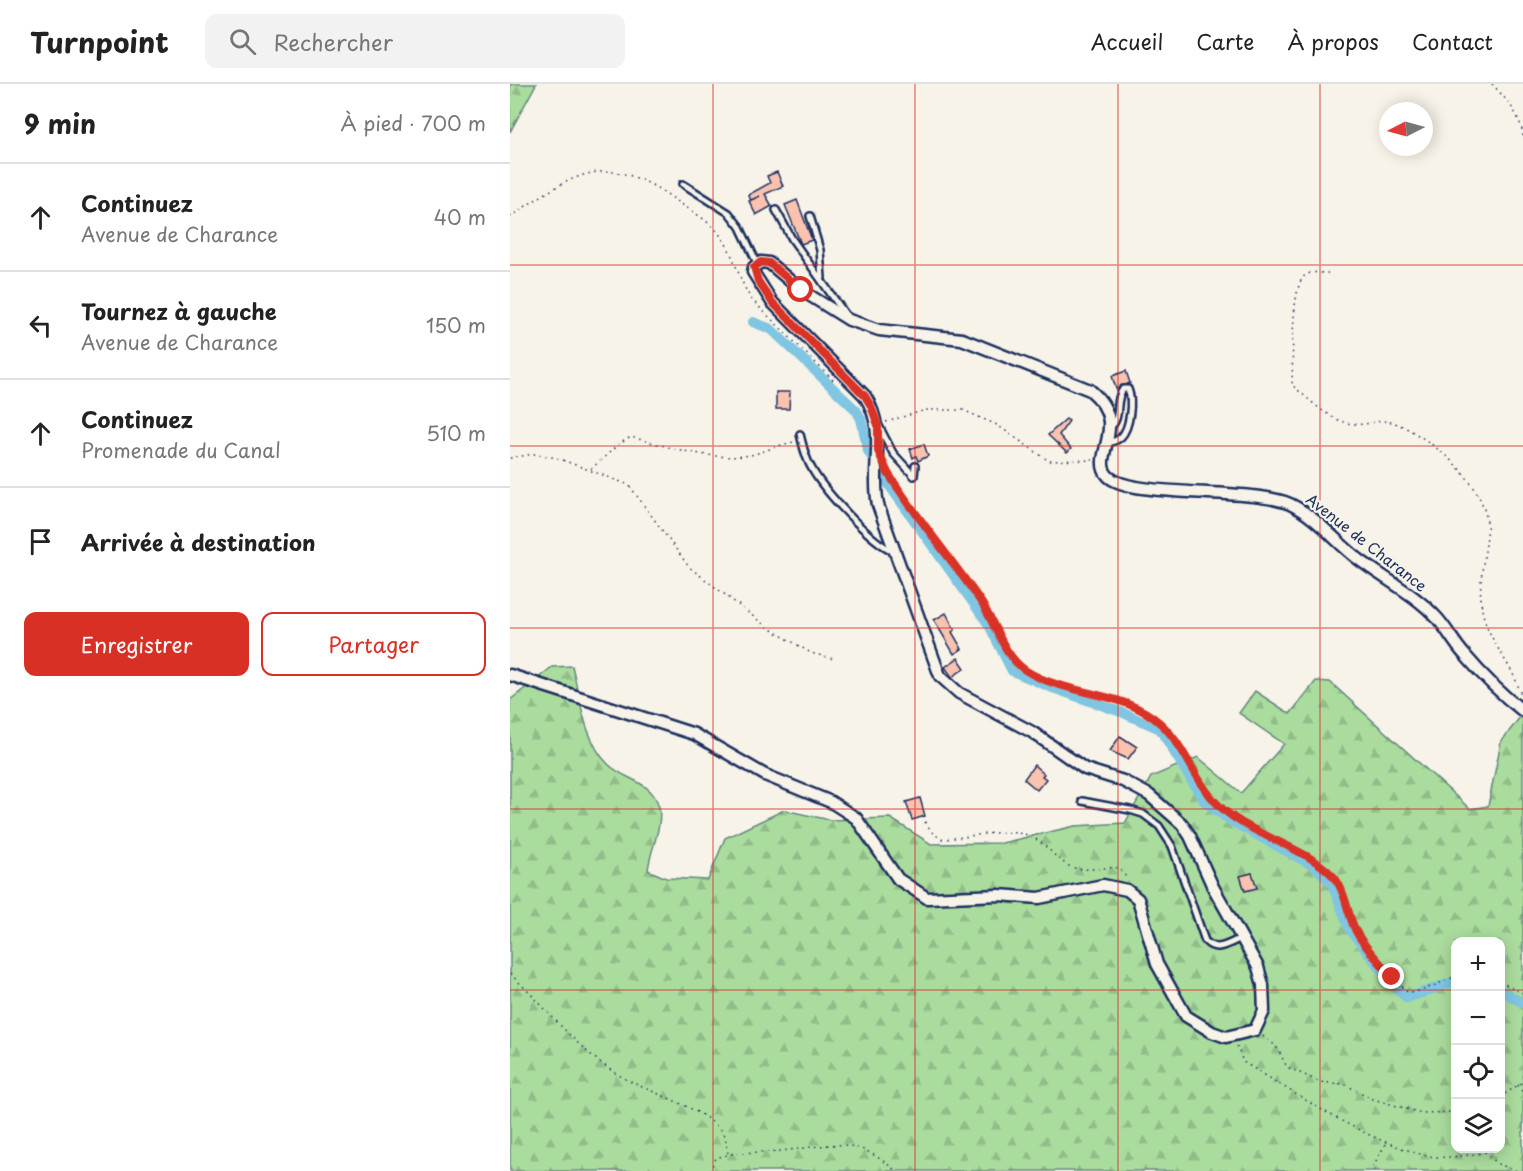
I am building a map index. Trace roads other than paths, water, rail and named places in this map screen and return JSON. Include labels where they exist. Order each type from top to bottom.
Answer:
[{"type":"street","points":[[510,675],[694,734],[765,775],[831,802],[856,818],[898,879],[927,898],[999,895],[1039,898],[1103,885],[1127,890],[1138,899],[1157,964],[1186,1016],[1212,1032],[1226,1037],[1255,1030],[1264,1011],[1263,985],[1257,967],[1213,887],[1190,836],[1182,824],[1149,795],[1123,781],[1084,768],[1032,732],[959,693],[940,676],[879,505],[878,425],[865,396],[772,302],[753,272],[757,263],[769,263],[801,290],[849,320],[879,330],[962,339],[1090,390],[1107,408],[1111,427],[1107,443]]},
{"type":"street","name":"Avenue de Charance","points":[[1107,443],[1103,460],[1106,475],[1129,485],[1266,498],[1288,503],[1308,514],[1355,557],[1437,618],[1464,654],[1522,710]]},
{"type":"lane","points":[[683,184],[729,213],[740,227],[757,263]]},
{"type":"lane","points":[[776,210],[792,239],[849,320]]},
{"type":"lane","points":[[810,216],[820,250],[822,279]]},
{"type":"lane","points":[[1107,443],[1120,438],[1124,431],[1131,397],[1128,389],[1124,389],[1120,394],[1118,416],[1111,427]]},
{"type":"lane","points":[[878,425],[893,453],[914,476],[915,466]]},
{"type":"lane","points":[[800,434],[811,468],[820,482],[878,543],[895,551]]},
{"type":"lane","points":[[1082,801],[1130,810],[1150,819],[1172,846],[1204,942],[1220,947],[1242,937]]},
{"type":"waterway","points":[[753,322],[771,329],[856,410],[861,419],[868,451],[884,478],[989,625],[1012,671],[1160,729],[1204,801],[1231,821],[1316,867],[1332,884],[1350,930],[1397,989],[1407,998],[1451,983]]},
{"type":"waterway","points":[[1502,991],[1523,1003]]}]
